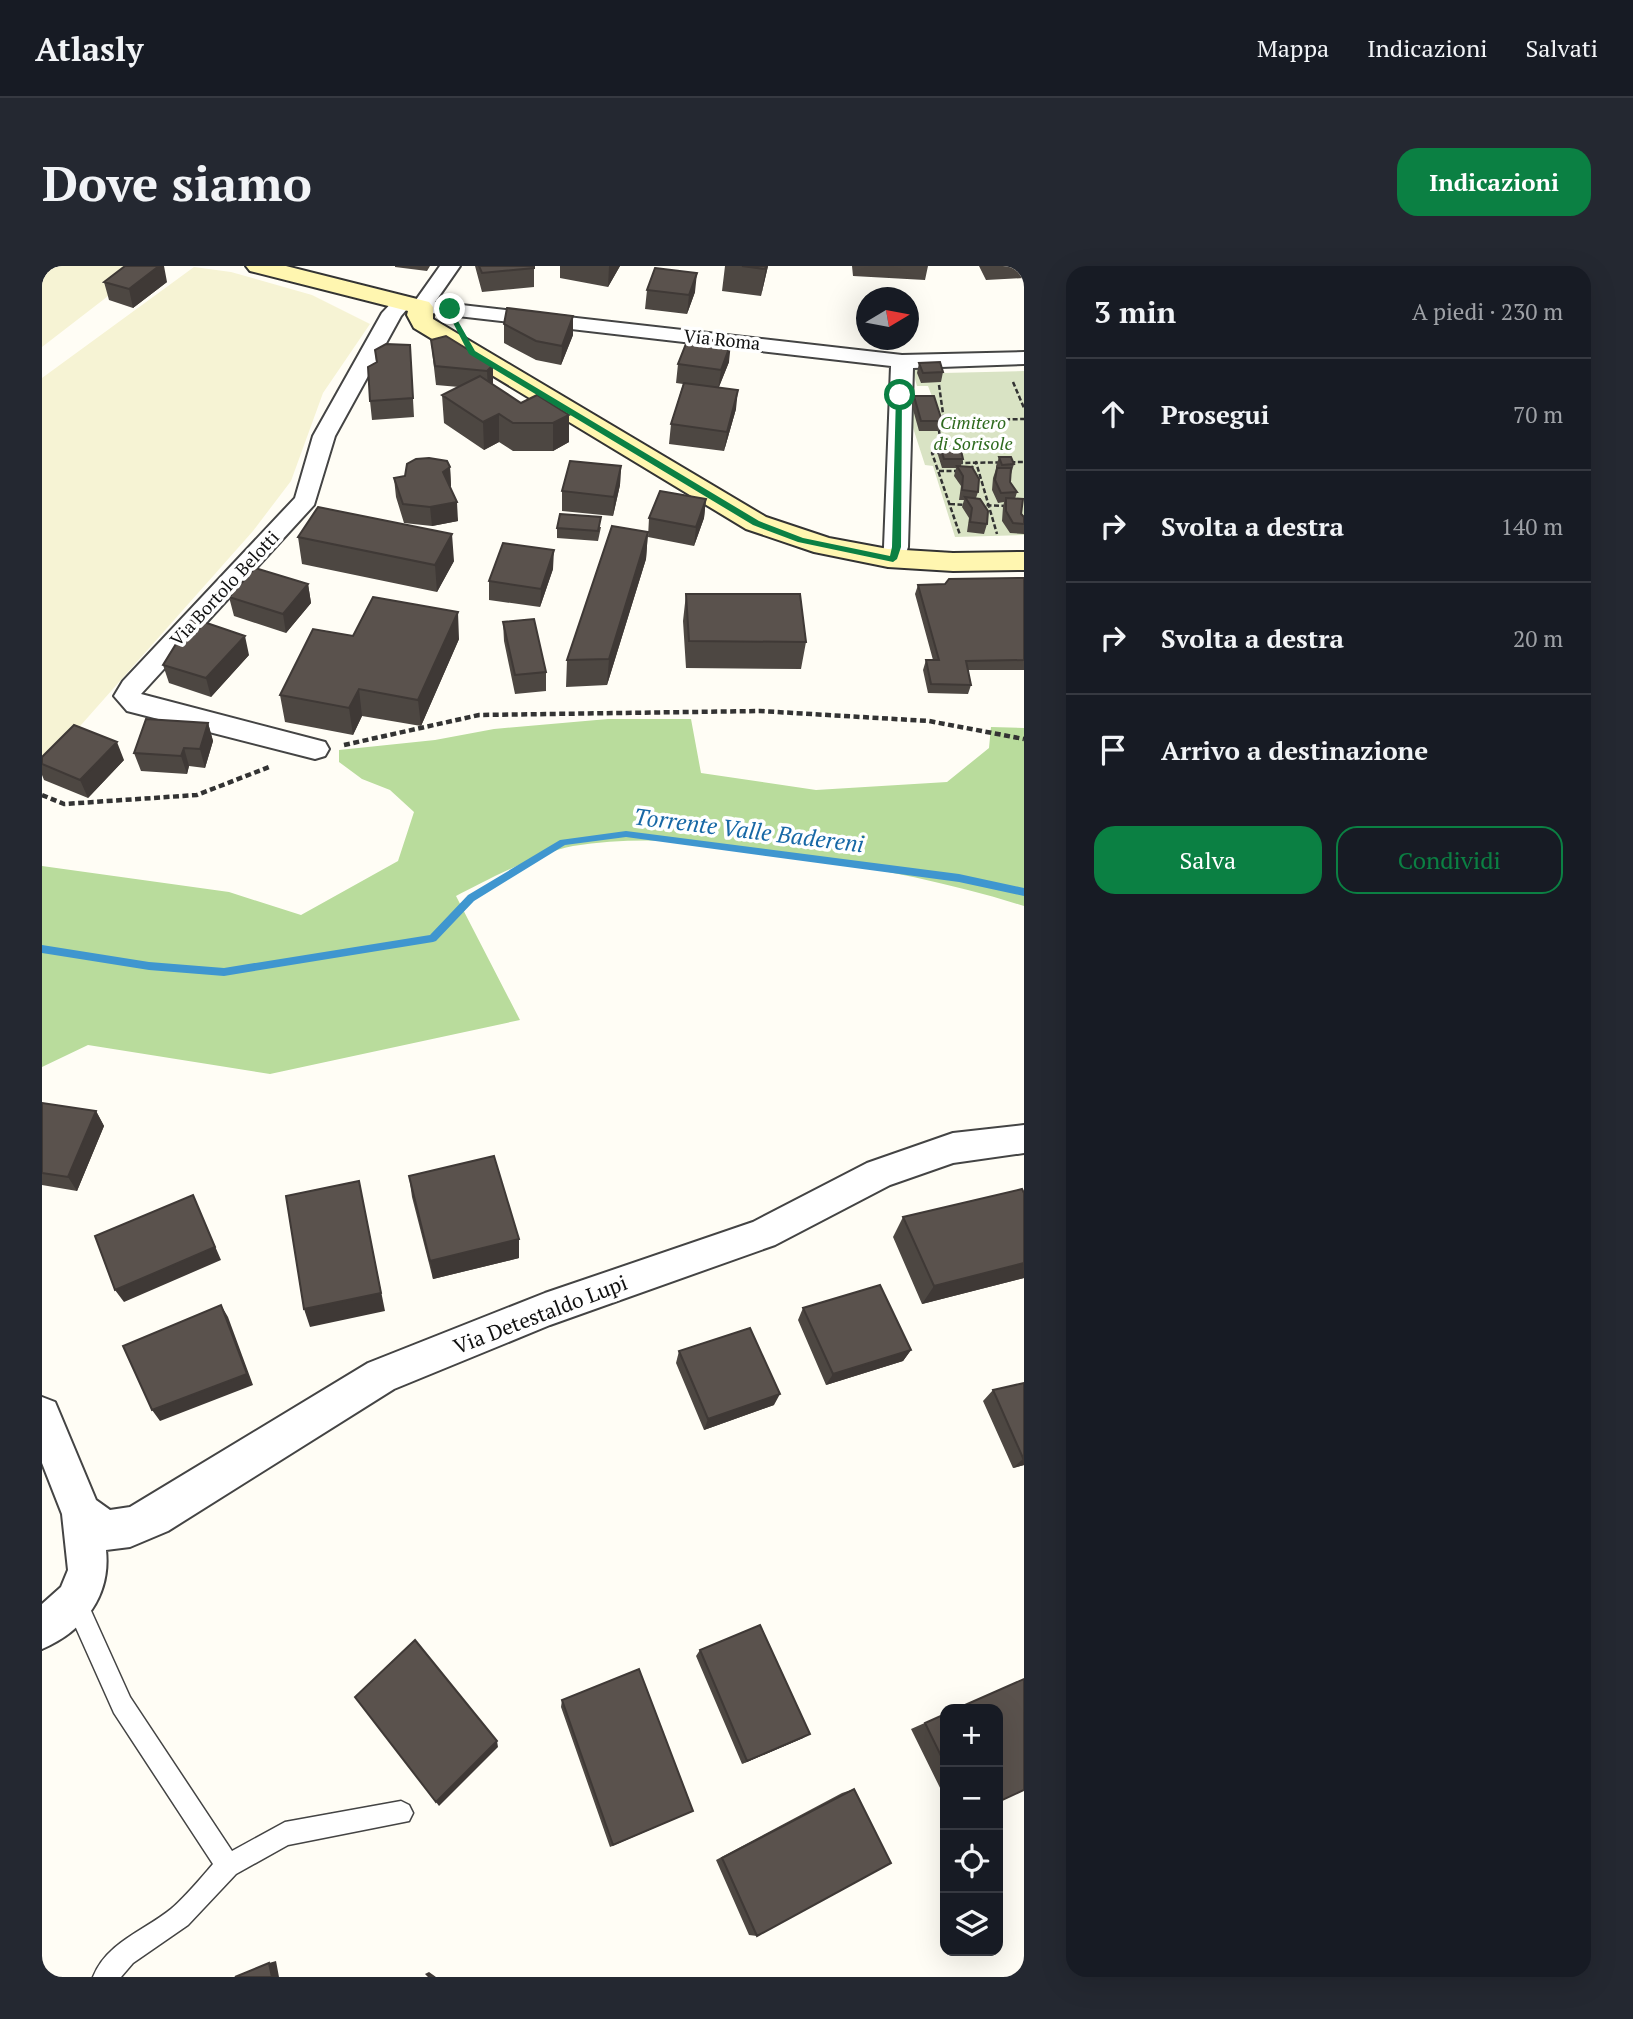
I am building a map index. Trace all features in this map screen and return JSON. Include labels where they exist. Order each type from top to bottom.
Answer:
[{"type":"street","points":[[258,266],[412,304],[423,323],[756,523],[801,540],[893,559],[947,564],[1024,561]]},
{"type":"street","points":[[412,304],[450,266]]},
{"type":"street","name":"Via Roma","points":[[412,304],[902,360],[939,362],[1024,358]]},
{"type":"street","name":"Via Bortolo Belotti","points":[[315,749],[136,704],[127,696],[141,677],[306,500],[324,436],[392,313],[412,304]]},
{"type":"street","points":[[450,309],[472,352]]},
{"type":"street","points":[[893,559],[896,547],[902,360]]},
{"type":"street","name":"Via Detestaldo Lupi","points":[[82,1514],[106,1530],[130,1527],[155,1517],[381,1376],[545,1310],[763,1234],[879,1174],[953,1148],[1024,1139]]},
{"type":"street","points":[[42,1415],[82,1514],[88,1571],[75,1601],[42,1628]]},
{"type":"lane","points":[[75,1601],[122,1705],[228,1866]]},
{"type":"lane","points":[[105,1977],[124,1954],[180,1917],[228,1866],[285,1834],[401,1813]]},
{"type":"path","points":[[1010,375],[1024,408]]},
{"type":"path","points":[[943,453],[939,431],[944,421],[937,386],[944,382]]},
{"type":"path","points":[[944,421],[1024,419]]},
{"type":"path","points":[[951,453],[932,453],[960,535],[973,535]]},
{"type":"path","points":[[959,453],[962,463],[1024,463]]},
{"type":"path","points":[[939,471],[968,471],[976,463]]},
{"type":"path","points":[[976,463],[998,534],[986,534]]},
{"type":"path","points":[[950,504],[1013,506]]},
{"type":"path","points":[[42,795],[64,804],[197,795],[315,749],[407,733],[478,715],[760,711],[929,721],[1024,739]]},
{"type":"shaded area","points":[[42,266],[147,266],[42,347]]},
{"type":"shaded area","points":[[194,267],[231,272],[312,295],[370,324],[323,393],[291,481],[253,531],[42,769],[42,378]]},
{"type":"green space","name":"Cimitero di Sorisole","points":[[941,368],[943,373],[1024,371],[1024,535],[955,537],[933,466],[925,465],[904,400],[933,399],[928,386],[917,386],[912,369]]},
{"type":"green space","points":[[608,719],[691,719],[701,773],[816,790],[947,782],[989,748],[991,727],[1024,728],[1024,906],[919,878],[752,849],[663,841],[603,842],[573,846],[530,860],[456,896],[520,1020],[270,1074],[88,1045],[42,1067],[42,866],[229,892],[301,915],[398,861],[414,812],[390,790],[362,779],[339,762],[339,750],[435,740],[494,729]]},
{"type":"building","points":[[125,266],[159,266],[129,289],[104,282]]},
{"type":"building","points":[[479,266],[534,266],[534,268],[482,273]]},
{"type":"building","points":[[742,266],[766,266],[765,269]]},
{"type":"building","points":[[655,268],[697,273],[689,295],[647,290]]},
{"type":"building","points":[[507,308],[573,316],[562,346],[536,341],[504,324]]},
{"type":"building","points":[[446,336],[493,365],[487,371],[435,366],[431,340]]},
{"type":"building","points":[[689,336],[731,343],[721,370],[678,364]]},
{"type":"building","points":[[386,344],[410,345],[413,398],[370,401],[368,367],[377,362],[375,350]]},
{"type":"building","points":[[940,362],[943,372],[923,373],[919,363]]},
{"type":"building","points":[[480,376],[521,403],[537,395],[569,415],[553,423],[513,423],[499,414],[483,422],[442,395]]},
{"type":"building","points":[[684,383],[738,390],[727,432],[671,424]]},
{"type":"building","points":[[914,396],[934,396],[942,421],[921,421]]},
{"type":"building","points":[[940,446],[960,446],[963,459],[944,459]]},
{"type":"building","points":[[999,457],[1011,457],[1014,464],[1002,465]]},
{"type":"building","points":[[416,459],[447,461],[450,467],[443,472],[457,502],[430,507],[403,504],[394,478],[405,476],[407,464]]},
{"type":"building","points":[[570,461],[621,466],[614,497],[562,491]]},
{"type":"building","points":[[957,466],[972,467],[979,479],[978,492],[962,490],[963,476]]},
{"type":"building","points":[[997,468],[1011,468],[1010,482],[1017,492],[1001,493],[995,480]]},
{"type":"building","points":[[660,491],[706,499],[696,527],[649,518]]},
{"type":"building","points":[[965,497],[980,499],[988,511],[987,524],[970,522],[972,508]]},
{"type":"building","points":[[1006,498],[1023,499],[1021,514],[1024,524],[1013,523],[1006,511]]},
{"type":"building","points":[[318,507],[452,534],[435,565],[298,537]]},
{"type":"building","points":[[560,514],[601,517],[598,531],[557,528]]},
{"type":"building","points":[[612,526],[648,532],[609,659],[567,660]]},
{"type":"building","points":[[503,543],[554,550],[541,589],[489,581]]},
{"type":"building","points":[[255,568],[308,584],[283,614],[229,597]]},
{"type":"building","points":[[1024,578],[1024,660],[966,661],[971,685],[931,684],[926,660],[939,660],[918,585],[945,584],[949,579]]},
{"type":"building","points":[[686,594],[800,594],[806,642],[689,641]]},
{"type":"building","points":[[373,597],[458,612],[418,700],[359,689],[349,708],[280,695],[313,629],[353,636]]},
{"type":"building","points":[[192,618],[245,636],[206,678],[163,665]]},
{"type":"building","points":[[534,619],[546,672],[515,675],[503,622]]},
{"type":"building","points":[[146,719],[208,723],[200,749],[184,748],[181,756],[134,753]]},
{"type":"building","points":[[74,725],[117,742],[80,780],[42,764],[42,757]]},
{"type":"building","points":[[42,1103],[96,1111],[68,1177],[42,1173]]},
{"type":"building","points":[[494,1156],[519,1239],[430,1261],[409,1176]]},
{"type":"building","points":[[359,1181],[381,1293],[304,1309],[286,1196]]},
{"type":"building","points":[[1022,1189],[1024,1263],[934,1286],[903,1217]]},
{"type":"building","points":[[193,1195],[215,1247],[115,1290],[95,1236]]},
{"type":"building","points":[[880,1285],[911,1350],[833,1374],[803,1308]]},
{"type":"building","points":[[221,1305],[247,1374],[152,1410],[123,1346]]},
{"type":"building","points":[[750,1328],[780,1394],[708,1419],[679,1351]]},
{"type":"building","points":[[1024,1383],[1024,1458],[1023,1458],[993,1390]]},
{"type":"building","points":[[760,1625],[810,1734],[747,1761],[700,1650]]},
{"type":"building","points":[[415,1640],[497,1741],[436,1802],[355,1697]]},
{"type":"building","points":[[639,1669],[693,1811],[613,1845],[562,1700]]},
{"type":"building","points":[[1024,1679],[1024,1790],[1003,1800],[1003,1704],[967,1704]]},
{"type":"building","points":[[940,1716],[940,1754],[925,1723]]},
{"type":"building","points":[[854,1789],[891,1863],[757,1936],[722,1858]]},
{"type":"building","points":[[269,1963],[272,1977],[235,1977]]},
{"type":"waterway","name":"Torrente Valle Badereni","points":[[42,949],[149,966],[224,972],[433,938],[471,898],[563,842],[626,834],[959,878],[1024,892]]},
{"type":"route","points":[[450,309],[472,352],[756,523],[801,540],[867,556],[893,559],[896,547],[900,395]]}]
